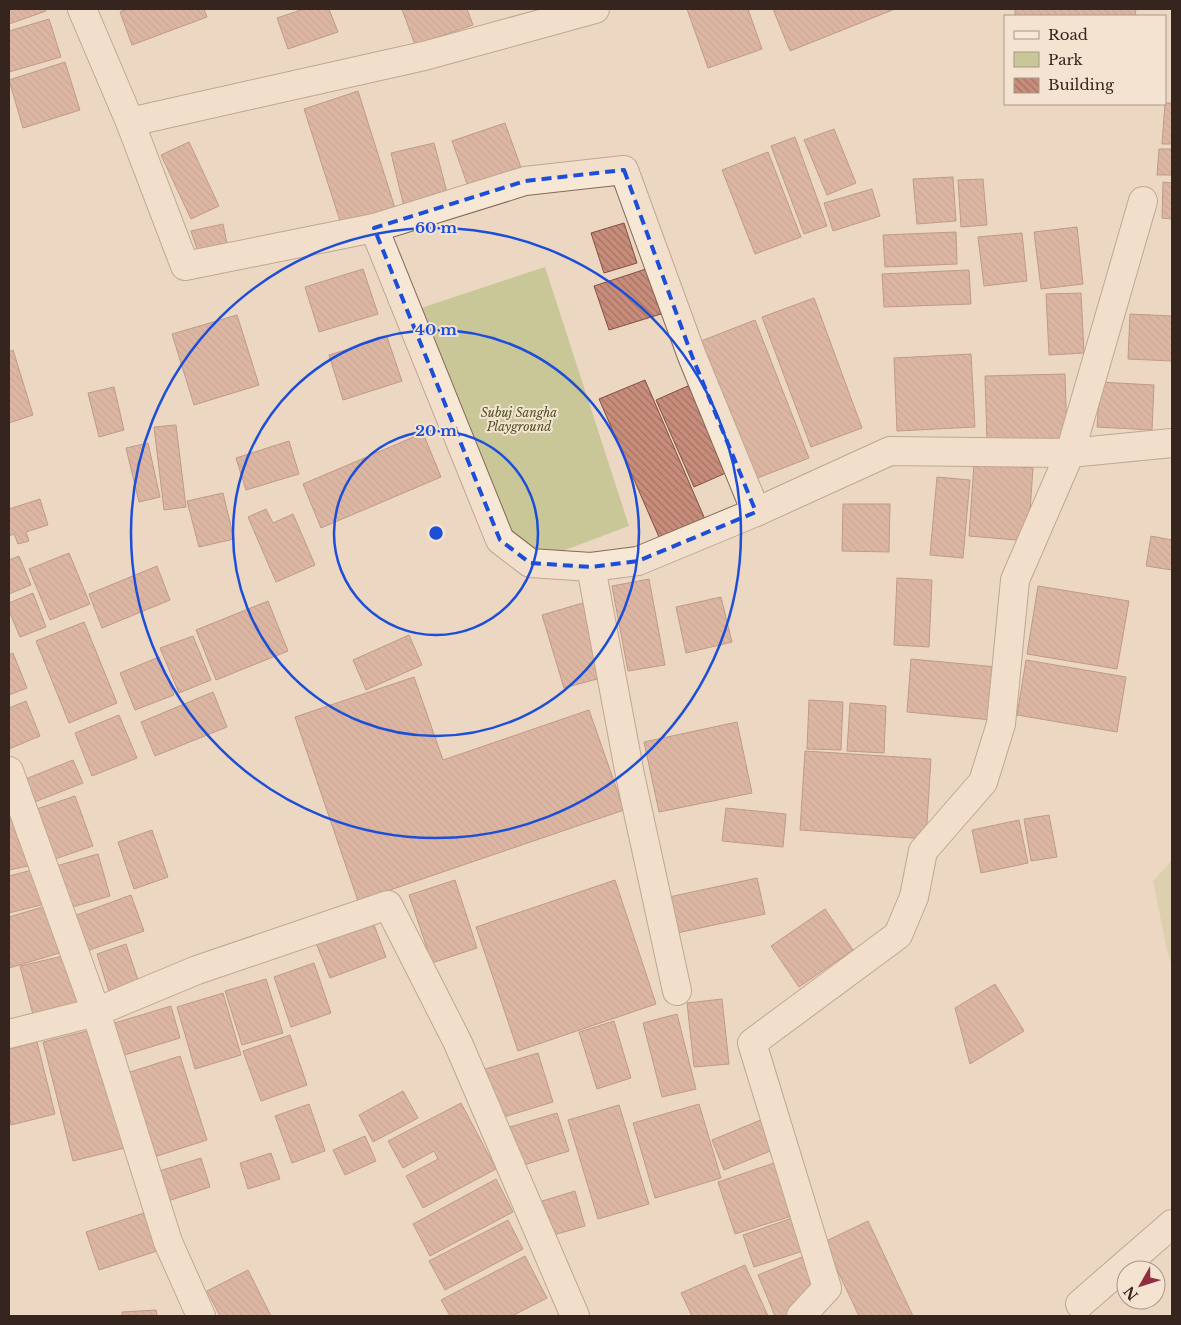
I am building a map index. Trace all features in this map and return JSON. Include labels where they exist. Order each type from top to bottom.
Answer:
[{"type":"street","points":[[82,9],[130,122],[185,266],[374,228],[525,181],[624,170],[692,356],[756,512]]},
{"type":"street","points":[[130,122],[424,56],[594,9]]},
{"type":"street","points":[[801,1316],[827,1288],[752,1043],[898,935],[914,898],[923,851],[983,782],[1001,724],[1015,580],[1070,453],[1143,200]]},
{"type":"street","points":[[374,228],[500,540],[530,563],[591,568],[638,561],[756,512],[890,451],[1070,453],[1172,443]]},
{"type":"street","points":[[591,568],[630,775],[677,992]]},
{"type":"street","points":[[9,771],[96,1012],[168,1242],[201,1316]]},
{"type":"street","points":[[9,1034],[96,1012],[196,970],[388,905],[458,1043],[575,1316]]},
{"type":"street","points":[[1080,1304],[1172,1224]]},
{"type":"highlighted area","points":[[624,170],[692,356],[756,512],[638,561],[591,567],[530,563],[500,540],[374,228],[525,181]]},
{"type":"green space","name":"Subuj Sangha Playground","points":[[545,267],[629,526],[525,565],[415,310]]},
{"type":"green space","points":[[1172,860],[1172,967],[1153,881]]},
{"type":"building","points":[[9,9],[45,9],[46,11],[9,24]]},
{"type":"building","points":[[127,9],[204,9],[207,17],[132,45],[120,12]]},
{"type":"building","points":[[304,9],[329,9],[338,32],[288,49],[277,18]]},
{"type":"building","points":[[402,9],[467,9],[473,25],[415,45]]},
{"type":"building","points":[[687,9],[748,9],[762,49],[708,68]]},
{"type":"building","points":[[773,9],[895,9],[790,51]]},
{"type":"building","points":[[1015,9],[1136,9],[1135,15],[1015,15]]},
{"type":"building","points":[[49,19],[61,57],[9,72],[9,31]]},
{"type":"building","points":[[65,62],[80,110],[23,128],[9,80]]},
{"type":"building","points":[[358,91],[395,208],[341,224],[304,109]]},
{"type":"building","points":[[1166,103],[1172,103],[1172,144],[1162,144],[1165,105]]},
{"type":"building","points":[[505,123],[524,176],[471,195],[452,141]]},
{"type":"building","points":[[834,129],[856,183],[827,195],[804,140]]},
{"type":"building","points":[[795,137],[827,226],[804,234],[771,146]]},
{"type":"building","points":[[189,142],[219,206],[191,219],[161,155]]},
{"type":"building","points":[[434,143],[449,200],[405,211],[391,153]]},
{"type":"building","points":[[1159,149],[1172,149],[1172,175],[1157,175]]},
{"type":"building","points":[[768,152],[801,237],[755,254],[722,170]]},
{"type":"building","points":[[953,177],[956,221],[917,224],[913,179]]},
{"type":"building","points":[[983,179],[987,225],[961,227],[958,180]]},
{"type":"building","points":[[1163,182],[1172,183],[1172,219],[1162,218]]},
{"type":"building","points":[[872,189],[880,216],[833,231],[824,203]]},
{"type":"building","points":[[624,223],[637,263],[604,273],[591,233]]},
{"type":"building","points":[[223,224],[228,248],[200,258],[191,231]]},
{"type":"building","points":[[1077,227],[1083,284],[1041,289],[1034,232]]},
{"type":"building","points":[[956,232],[957,264],[885,267],[883,235]]},
{"type":"building","points":[[1022,233],[1027,281],[984,286],[978,237]]},
{"type":"building","points":[[363,269],[378,314],[319,332],[305,287]]},
{"type":"building","points":[[646,269],[661,314],[609,330],[594,286]]},
{"type":"building","points":[[969,270],[971,304],[884,307],[882,274]]},
{"type":"building","points":[[1081,293],[1084,353],[1049,355],[1046,294]]},
{"type":"building","points":[[814,298],[862,428],[811,447],[762,317]]},
{"type":"building","points":[[1130,314],[1172,316],[1172,361],[1128,359]]},
{"type":"building","points":[[237,315],[259,385],[194,405],[172,334]]},
{"type":"building","points":[[755,320],[809,458],[755,479],[701,341]]},
{"type":"building","points":[[387,337],[402,381],[343,400],[329,355]]},
{"type":"building","points":[[13,350],[33,415],[9,423],[9,352]]},
{"type":"building","points":[[971,354],[975,427],[897,431],[894,358]]},
{"type":"building","points":[[1065,374],[1067,440],[987,442],[985,376]]},
{"type":"building","points":[[645,380],[707,524],[662,544],[599,399]]},
{"type":"building","points":[[1100,382],[1154,385],[1152,430],[1097,427]]},
{"type":"building","points":[[690,385],[728,472],[694,487],[656,400]]},
{"type":"building","points":[[114,387],[124,430],[99,437],[88,393]]},
{"type":"building","points":[[176,425],[186,507],[164,510],[154,427]]},
{"type":"building","points":[[423,433],[441,477],[321,528],[303,484]]},
{"type":"building","points":[[289,441],[299,474],[246,490],[236,458]]},
{"type":"building","points":[[148,443],[160,497],[139,502],[126,448]]},
{"type":"building","points":[[974,463],[1033,468],[1028,541],[969,536]]},
{"type":"building","points":[[937,477],[970,480],[963,558],[930,555]]},
{"type":"building","points":[[223,493],[234,539],[199,547],[187,501]]},
{"type":"building","points":[[40,499],[48,525],[26,532],[29,541],[18,544],[14,534],[9,536],[9,509]]},
{"type":"building","points":[[843,504],[890,504],[889,552],[842,551]]},
{"type":"building","points":[[266,509],[273,523],[293,514],[315,565],[276,582],[248,517]]},
{"type":"building","points":[[1151,536],[1172,540],[1172,570],[1146,566]]},
{"type":"building","points":[[69,553],[90,604],[50,620],[29,569]]},
{"type":"building","points":[[19,556],[31,585],[9,594],[9,560]]},
{"type":"building","points":[[157,566],[170,600],[102,628],[89,594]]},
{"type":"building","points":[[897,578],[932,580],[929,647],[894,645]]},
{"type":"building","points":[[649,579],[665,665],[628,671],[612,586]]},
{"type":"building","points":[[1038,586],[1129,601],[1117,669],[1027,654]]},
{"type":"building","points":[[33,593],[46,627],[20,637],[9,611],[9,603]]},
{"type":"building","points":[[721,597],[732,642],[686,653],[676,607]]},
{"type":"building","points":[[268,601],[288,651],[216,680],[196,630]]},
{"type":"building","points":[[586,602],[608,676],[564,688],[542,615]]},
{"type":"building","points":[[84,622],[117,703],[69,723],[36,641]]},
{"type":"building","points":[[409,635],[422,665],[366,690],[353,660]]},
{"type":"building","points":[[193,636],[211,680],[179,693],[160,648]]},
{"type":"building","points":[[13,653],[27,688],[9,695],[9,655]]},
{"type":"building","points":[[159,657],[174,695],[135,710],[120,673]]},
{"type":"building","points":[[911,659],[997,667],[992,720],[907,712]]},
{"type":"building","points":[[1026,660],[1126,677],[1117,732],[1017,715]]},
{"type":"building","points":[[414,677],[443,760],[589,710],[624,810],[358,901],[295,717]]},
{"type":"building","points":[[213,692],[227,727],[155,756],[141,722]]},
{"type":"building","points":[[809,700],[843,702],[841,750],[807,749]]},
{"type":"building","points":[[26,701],[40,736],[9,749],[9,708]]},
{"type":"building","points":[[850,703],[886,706],[884,753],[847,751]]},
{"type":"building","points":[[119,715],[137,758],[92,776],[75,733]]},
{"type":"building","points":[[737,722],[752,793],[659,812],[644,742]]},
{"type":"building","points":[[805,751],[931,759],[926,839],[800,830]]},
{"type":"building","points":[[73,760],[83,783],[27,805],[18,782]]},
{"type":"building","points":[[75,796],[93,846],[46,862],[28,812]]},
{"type":"building","points":[[726,808],[786,814],[783,847],[722,841]]},
{"type":"building","points":[[1049,815],[1057,857],[1031,861],[1024,819]]},
{"type":"building","points":[[17,817],[28,866],[9,870],[9,819]]},
{"type":"building","points":[[1019,820],[1028,863],[981,873],[972,830]]},
{"type":"building","points":[[152,830],[168,877],[134,889],[118,842]]},
{"type":"building","points":[[98,854],[110,896],[62,910],[49,868]]},
{"type":"building","points":[[36,869],[45,904],[9,913],[9,876]]},
{"type":"building","points":[[757,878],[765,914],[677,933],[669,897]]},
{"type":"building","points":[[455,880],[477,948],[432,963],[409,895]]},
{"type":"building","points":[[615,880],[656,1004],[518,1051],[476,927]]},
{"type":"building","points":[[131,895],[144,931],[81,953],[68,918]]},
{"type":"building","points":[[49,905],[63,952],[9,968],[9,917]]},
{"type":"building","points":[[825,909],[853,950],[799,987],[771,946]]},
{"type":"building","points":[[373,922],[386,957],[330,978],[316,943]]},
{"type":"building","points":[[126,944],[141,989],[111,998],[97,954]]},
{"type":"building","points":[[67,955],[81,1010],[35,1022],[20,966]]},
{"type":"building","points":[[314,963],[331,1013],[291,1027],[274,977]]},
{"type":"building","points":[[266,979],[283,1033],[242,1045],[225,991]]},
{"type":"building","points":[[995,984],[1024,1031],[970,1064],[955,1008]]},
{"type":"building","points":[[223,993],[241,1055],[195,1069],[177,1007]]},
{"type":"building","points":[[722,999],[729,1064],[694,1067],[687,1003]]},
{"type":"building","points":[[171,1006],[180,1038],[118,1057],[108,1025]]},
{"type":"building","points":[[677,1014],[696,1089],[662,1097],[643,1023]]},
{"type":"building","points":[[614,1021],[631,1078],[597,1089],[579,1032]]},
{"type":"building","points":[[99,1028],[129,1147],[73,1161],[43,1042]]},
{"type":"building","points":[[290,1035],[307,1085],[261,1101],[243,1051]]},
{"type":"building","points":[[37,1042],[55,1114],[11,1125],[9,1115],[9,1049]]},
{"type":"building","points":[[538,1053],[553,1102],[497,1119],[482,1070]]},
{"type":"building","points":[[180,1056],[207,1140],[151,1158],[124,1074]]},
{"type":"building","points":[[403,1091],[418,1118],[373,1142],[359,1115]]},
{"type":"building","points":[[461,1103],[496,1169],[423,1208],[406,1176],[438,1159],[434,1151],[403,1168],[388,1141]]},
{"type":"building","points":[[309,1104],[325,1151],[292,1163],[275,1116]]},
{"type":"building","points":[[699,1104],[721,1178],[655,1198],[633,1123]]},
{"type":"building","points":[[619,1105],[649,1204],[598,1219],[568,1120]]},
{"type":"building","points":[[557,1113],[569,1151],[514,1168],[503,1129]]},
{"type":"building","points":[[768,1117],[780,1147],[724,1170],[712,1140]]},
{"type":"building","points":[[365,1136],[376,1161],[345,1175],[333,1150]]},
{"type":"building","points":[[271,1153],[280,1179],[248,1189],[240,1163]]},
{"type":"building","points":[[201,1158],[210,1187],[165,1202],[156,1172]]},
{"type":"building","points":[[780,1161],[798,1214],[735,1234],[718,1182]]},
{"type":"building","points":[[496,1179],[513,1212],[430,1256],[413,1224]]},
{"type":"building","points":[[575,1191],[585,1226],[550,1236],[539,1202]]},
{"type":"building","points":[[144,1213],[157,1251],[99,1270],[86,1232]]},
{"type":"building","points":[[795,1217],[806,1250],[754,1267],[743,1235]]},
{"type":"building","points":[[508,1220],[523,1249],[445,1290],[429,1261]]},
{"type":"building","points":[[868,1221],[913,1316],[859,1316],[824,1242]]},
{"type":"building","points":[[525,1256],[547,1298],[512,1316],[450,1316],[441,1300]]},
{"type":"building","points":[[802,1257],[812,1282],[800,1308],[792,1316],[775,1316],[758,1275]]},
{"type":"building","points":[[745,1265],[768,1316],[692,1316],[681,1293]]},
{"type":"building","points":[[248,1270],[271,1316],[220,1316],[207,1291]]},
{"type":"building","points":[[156,1310],[157,1316],[122,1316],[122,1312]]}]
